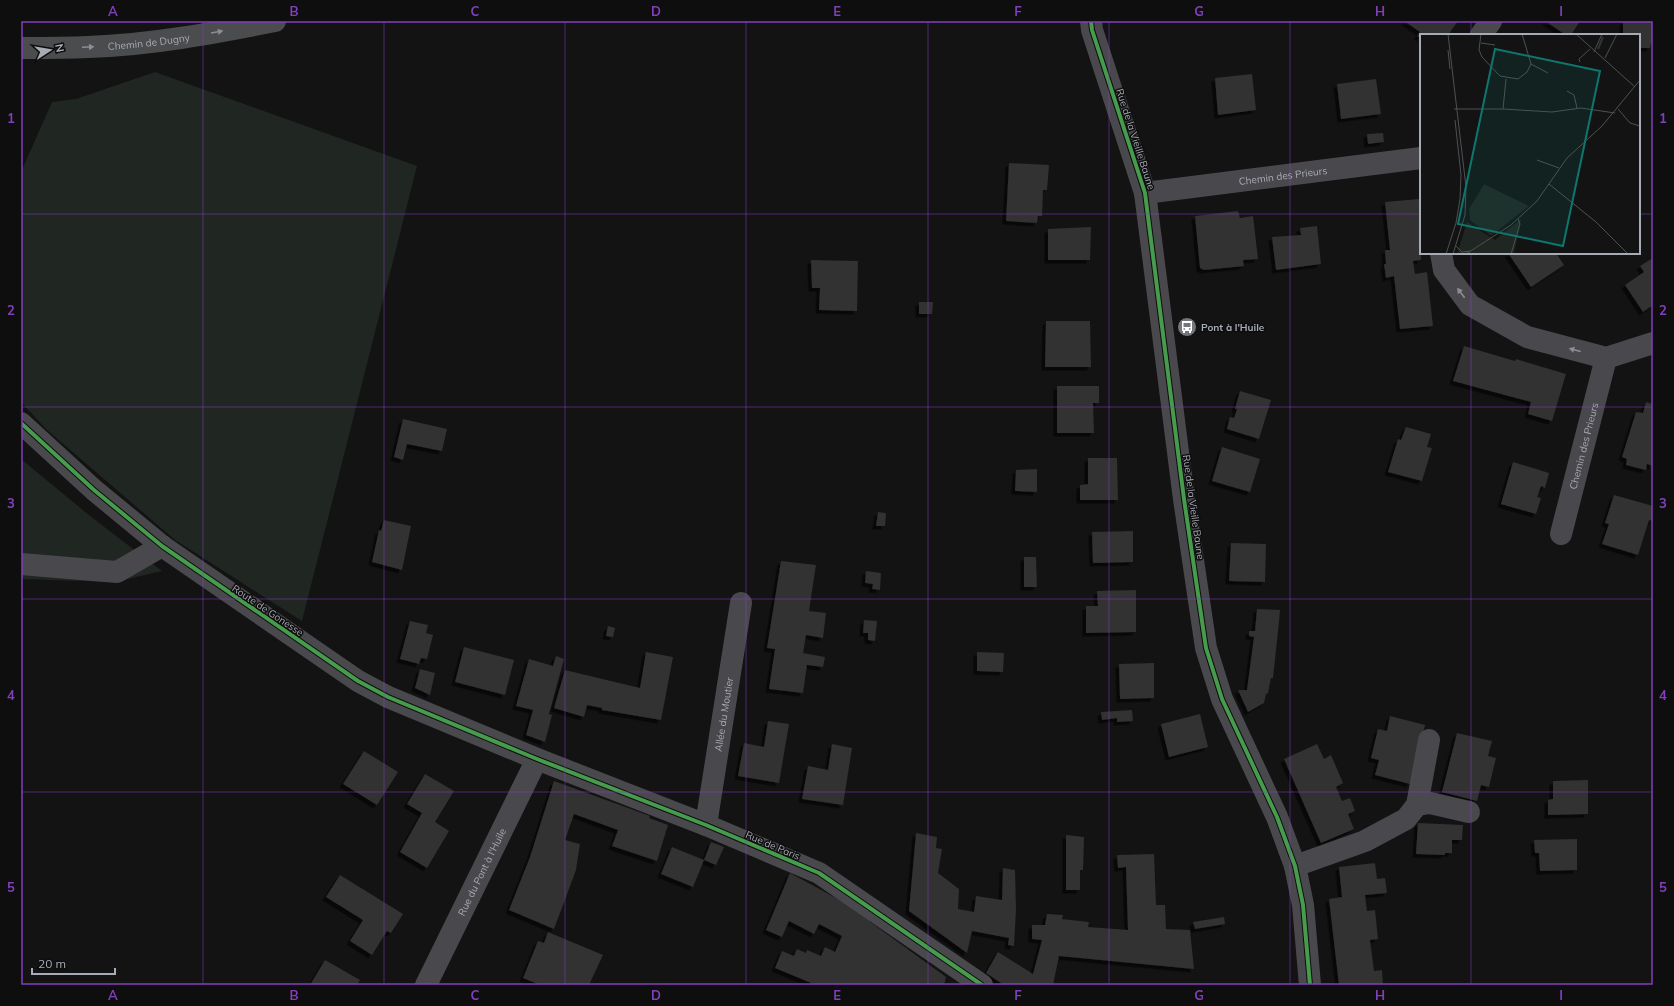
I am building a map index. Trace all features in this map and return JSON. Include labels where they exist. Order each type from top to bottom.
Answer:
[{"type":"main road","name":"Chemin de Dugny","points":[[21,48],[89,47],[129,44],[186,37],[275,21]]},
{"type":"street","name":"Rue de la Vieille Baune","points":[[1091,21],[1092,30],[1145,192],[1184,499],[1206,648],[1222,699],[1277,817],[1295,866],[1303,905],[1310,985]]},
{"type":"street","points":[[1482,34],[1491,21]]},
{"type":"street","name":"Chemin des Prieurs","points":[[1145,192],[1420,158]]},
{"type":"street","points":[[1441,254],[1444,270],[1470,304],[1527,338],[1606,358],[1653,343]]},
{"type":"street","name":"Chemin des Prieurs","points":[[1561,534],[1606,358]]},
{"type":"street","name":"Route de Gonesse","points":[[21,423],[94,490],[162,546],[358,681],[388,697],[537,760]]},
{"type":"street","points":[[21,564],[116,572],[162,546]]},
{"type":"street","name":"Allée du Moutier","points":[[706,825],[741,603]]},
{"type":"street","points":[[1295,866],[1365,841],[1406,819],[1417,805],[1429,740]]},
{"type":"street","name":"Rue de Paris","points":[[537,760],[706,825],[819,873],[982,985]]},
{"type":"street","name":"Rue du Pont à l'Huile","points":[[426,985],[537,760]]},
{"type":"street","points":[[1417,805],[1430,803],[1469,812]]},
{"type":"shaded area","points":[[155,72],[417,166],[302,621],[175,540],[47,430],[21,402],[21,172],[52,102],[76,99]]},
{"type":"shaded area","points":[[21,459],[90,516],[162,571],[115,582],[21,579]]},
{"type":"building","points":[[1404,21],[1458,21],[1449,34],[1420,34],[1420,38],[1417,36],[1420,32]]},
{"type":"building","points":[[1545,21],[1580,21],[1572,34],[1564,34]]},
{"type":"building","points":[[1623,21],[1653,21],[1653,43],[1651,43],[1650,48],[1640,48],[1640,34],[1623,34]]},
{"type":"building","points":[[1252,74],[1256,110],[1218,115],[1215,78]]},
{"type":"building","points":[[1376,79],[1381,114],[1341,119],[1337,84]]},
{"type":"building","points":[[1383,133],[1384,142],[1368,144],[1367,134]]},
{"type":"building","points":[[1009,163],[1049,165],[1047,190],[1043,190],[1042,216],[1038,216],[1037,223],[1006,221]]},
{"type":"building","points":[[1419,199],[1421,260],[1413,261],[1415,274],[1427,272],[1433,326],[1400,329],[1394,276],[1386,278],[1384,264],[1386,264],[1385,250],[1390,250],[1385,202]]},
{"type":"building","points":[[1238,211],[1240,218],[1253,216],[1258,259],[1243,260],[1244,266],[1204,270],[1200,268],[1195,216]]},
{"type":"building","points":[[1317,226],[1321,264],[1276,270],[1272,237],[1301,235],[1300,228]]},
{"type":"building","points":[[1091,227],[1090,260],[1048,260],[1048,229]]},
{"type":"building","points":[[1509,254],[1557,254],[1564,265],[1531,287]]},
{"type":"building","points":[[1653,258],[1653,305],[1643,312],[1625,285],[1644,272],[1640,266]]},
{"type":"building","points":[[811,260],[858,261],[857,311],[819,310],[820,288],[812,288]]},
{"type":"building","points":[[919,302],[933,302],[932,314],[919,314]]},
{"type":"building","points":[[1046,321],[1090,321],[1091,367],[1045,367]]},
{"type":"building","points":[[1464,346],[1515,361],[1516,359],[1566,374],[1552,421],[1528,414],[1531,402],[1453,381]]},
{"type":"building","points":[[1057,386],[1099,386],[1099,403],[1093,403],[1094,433],[1057,433]]},
{"type":"building","points":[[1240,391],[1271,400],[1259,439],[1227,429],[1230,417],[1234,418]]},
{"type":"building","points":[[1646,402],[1653,404],[1653,466],[1647,464],[1646,470],[1626,465],[1627,459],[1622,457],[1636,412],[1643,413]]},
{"type":"building","points":[[403,419],[447,429],[442,451],[407,444],[403,460],[394,457]]},
{"type":"building","points":[[1406,427],[1431,434],[1427,447],[1432,448],[1422,481],[1388,472],[1398,439],[1401,440]]},
{"type":"building","points":[[1222,447],[1260,459],[1250,492],[1212,481]]},
{"type":"building","points":[[1088,458],[1117,458],[1118,500],[1080,500],[1080,485],[1088,484]]},
{"type":"building","points":[[1513,462],[1549,473],[1545,488],[1541,486],[1537,497],[1541,498],[1536,514],[1501,504]]},
{"type":"building","points":[[1037,469],[1037,492],[1015,491],[1016,470]]},
{"type":"building","points":[[1614,495],[1653,506],[1653,521],[1649,520],[1638,555],[1602,544],[1609,524],[1605,523]]},
{"type":"building","points":[[878,512],[886,513],[885,526],[876,526]]},
{"type":"building","points":[[384,520],[411,526],[402,570],[372,562],[379,530],[381,531]]},
{"type":"building","points":[[1133,531],[1133,562],[1093,563],[1092,532]]},
{"type":"building","points":[[1231,543],[1266,544],[1265,582],[1229,581]]},
{"type":"building","points":[[1024,557],[1036,557],[1037,587],[1024,587]]},
{"type":"building","points":[[781,561],[816,565],[809,611],[826,613],[823,638],[806,635],[803,653],[825,657],[823,667],[807,665],[803,693],[769,689],[775,649],[767,648]]},
{"type":"building","points":[[866,571],[881,573],[880,590],[872,589],[873,584],[865,583]]},
{"type":"building","points":[[1136,590],[1136,632],[1086,633],[1086,606],[1098,606],[1097,591]]},
{"type":"building","points":[[1257,609],[1280,610],[1279,622],[1273,678],[1271,678],[1268,693],[1266,694],[1264,703],[1248,712],[1238,690],[1247,690],[1254,637],[1249,636],[1249,631],[1255,631]]},
{"type":"building","points":[[864,620],[877,621],[875,641],[868,640],[868,633],[863,633]]},
{"type":"building","points":[[410,621],[428,625],[426,633],[433,635],[427,659],[421,658],[419,664],[400,659]]},
{"type":"building","points":[[608,626],[615,628],[613,637],[606,636]]},
{"type":"building","points":[[464,647],[514,660],[505,695],[455,682]]},
{"type":"building","points":[[646,652],[673,657],[661,720],[602,710],[602,708],[587,705],[584,717],[554,708],[565,670],[640,688]]},
{"type":"building","points":[[977,652],[1004,653],[1003,672],[977,671]]},
{"type":"building","points":[[556,656],[564,659],[549,714],[552,715],[545,742],[526,735],[533,710],[516,706],[529,659],[553,666]]},
{"type":"building","points":[[1154,663],[1154,698],[1120,699],[1119,664]]},
{"type":"building","points":[[420,669],[435,673],[430,695],[415,688]]},
{"type":"building","points":[[1132,710],[1133,721],[1117,722],[1117,718],[1102,720],[1101,712]]},
{"type":"building","points":[[1200,714],[1208,747],[1169,757],[1161,724]]},
{"type":"building","points":[[1390,716],[1425,725],[1410,784],[1375,775],[1379,760],[1371,758],[1378,729],[1387,731]]},
{"type":"building","points":[[768,721],[789,724],[779,783],[738,776],[744,743],[764,747]]},
{"type":"building","points":[[1457,733],[1492,741],[1488,756],[1496,758],[1489,787],[1481,785],[1477,801],[1442,792]]},
{"type":"building","points":[[832,744],[852,748],[843,805],[802,799],[808,766],[828,770]]},
{"type":"building","points":[[1317,744],[1324,759],[1331,755],[1343,783],[1336,787],[1342,801],[1350,798],[1355,811],[1348,814],[1354,829],[1321,843],[1284,759]]},
{"type":"building","points":[[364,751],[398,772],[377,805],[343,784]]},
{"type":"building","points":[[425,774],[454,791],[435,822],[449,831],[427,868],[400,852],[422,813],[407,804]]},
{"type":"building","points":[[1588,780],[1588,814],[1548,815],[1548,800],[1553,799],[1553,781]]},
{"type":"building","points":[[554,781],[650,816],[649,818],[668,825],[657,861],[612,846],[618,830],[574,814],[565,840],[580,844],[576,870],[554,929],[509,910],[530,857]]},
{"type":"building","points":[[1418,823],[1463,825],[1462,840],[1452,840],[1452,853],[1445,853],[1445,855],[1416,854]]},
{"type":"building","points":[[916,833],[937,837],[936,848],[942,849],[938,873],[959,889],[958,909],[974,912],[976,896],[1002,900],[1003,868],[1015,870],[1016,909],[1014,946],[1008,945],[1009,938],[972,931],[967,953],[909,911]]},
{"type":"building","points":[[1066,835],[1084,837],[1083,870],[1080,870],[1080,890],[1066,890]]},
{"type":"building","points":[[1577,839],[1577,870],[1540,871],[1539,853],[1535,853],[1534,840]]},
{"type":"building","points":[[711,842],[724,847],[716,865],[704,860]]},
{"type":"building","points":[[672,847],[704,860],[693,887],[661,874]]},
{"type":"building","points":[[1154,854],[1156,905],[1165,905],[1166,929],[1190,930],[1194,969],[1059,956],[1053,985],[1004,985],[986,973],[998,952],[1033,974],[1042,940],[1032,939],[1032,925],[1045,925],[1047,914],[1063,915],[1062,919],[1089,922],[1088,927],[1128,930],[1126,867],[1118,868],[1117,855]]},
{"type":"building","points":[[1375,863],[1377,879],[1385,878],[1387,893],[1365,895],[1367,911],[1375,910],[1378,939],[1370,940],[1374,971],[1382,970],[1383,985],[1339,985],[1329,899],[1342,897],[1339,867]]},
{"type":"building","points":[[790,873],[871,917],[869,921],[946,977],[944,985],[816,985],[775,968],[782,951],[794,956],[797,949],[806,953],[807,950],[821,956],[825,947],[835,952],[842,936],[819,924],[814,934],[789,921],[782,937],[766,930]]},
{"type":"building","points":[[340,875],[403,914],[391,933],[387,931],[372,955],[350,941],[363,920],[326,897]]},
{"type":"building","points":[[1224,917],[1225,924],[1195,929],[1193,922]]},
{"type":"building","points":[[548,932],[603,955],[589,985],[540,985],[523,978],[538,941],[544,943]]},
{"type":"building","points":[[325,960],[360,980],[357,985],[310,985]]},
{"type":"cycle path","points":[[1091,21],[1092,30],[1145,193],[1184,499],[1206,648],[1222,699],[1277,817],[1295,866],[1303,905],[1310,985]]},
{"type":"cycle path","points":[[21,423],[94,490],[162,546],[358,681],[388,697],[537,759],[706,825],[819,873],[982,985]]},
{"type":"place","name":"Pont à l'Huile","points":[[1187,327]]}]
